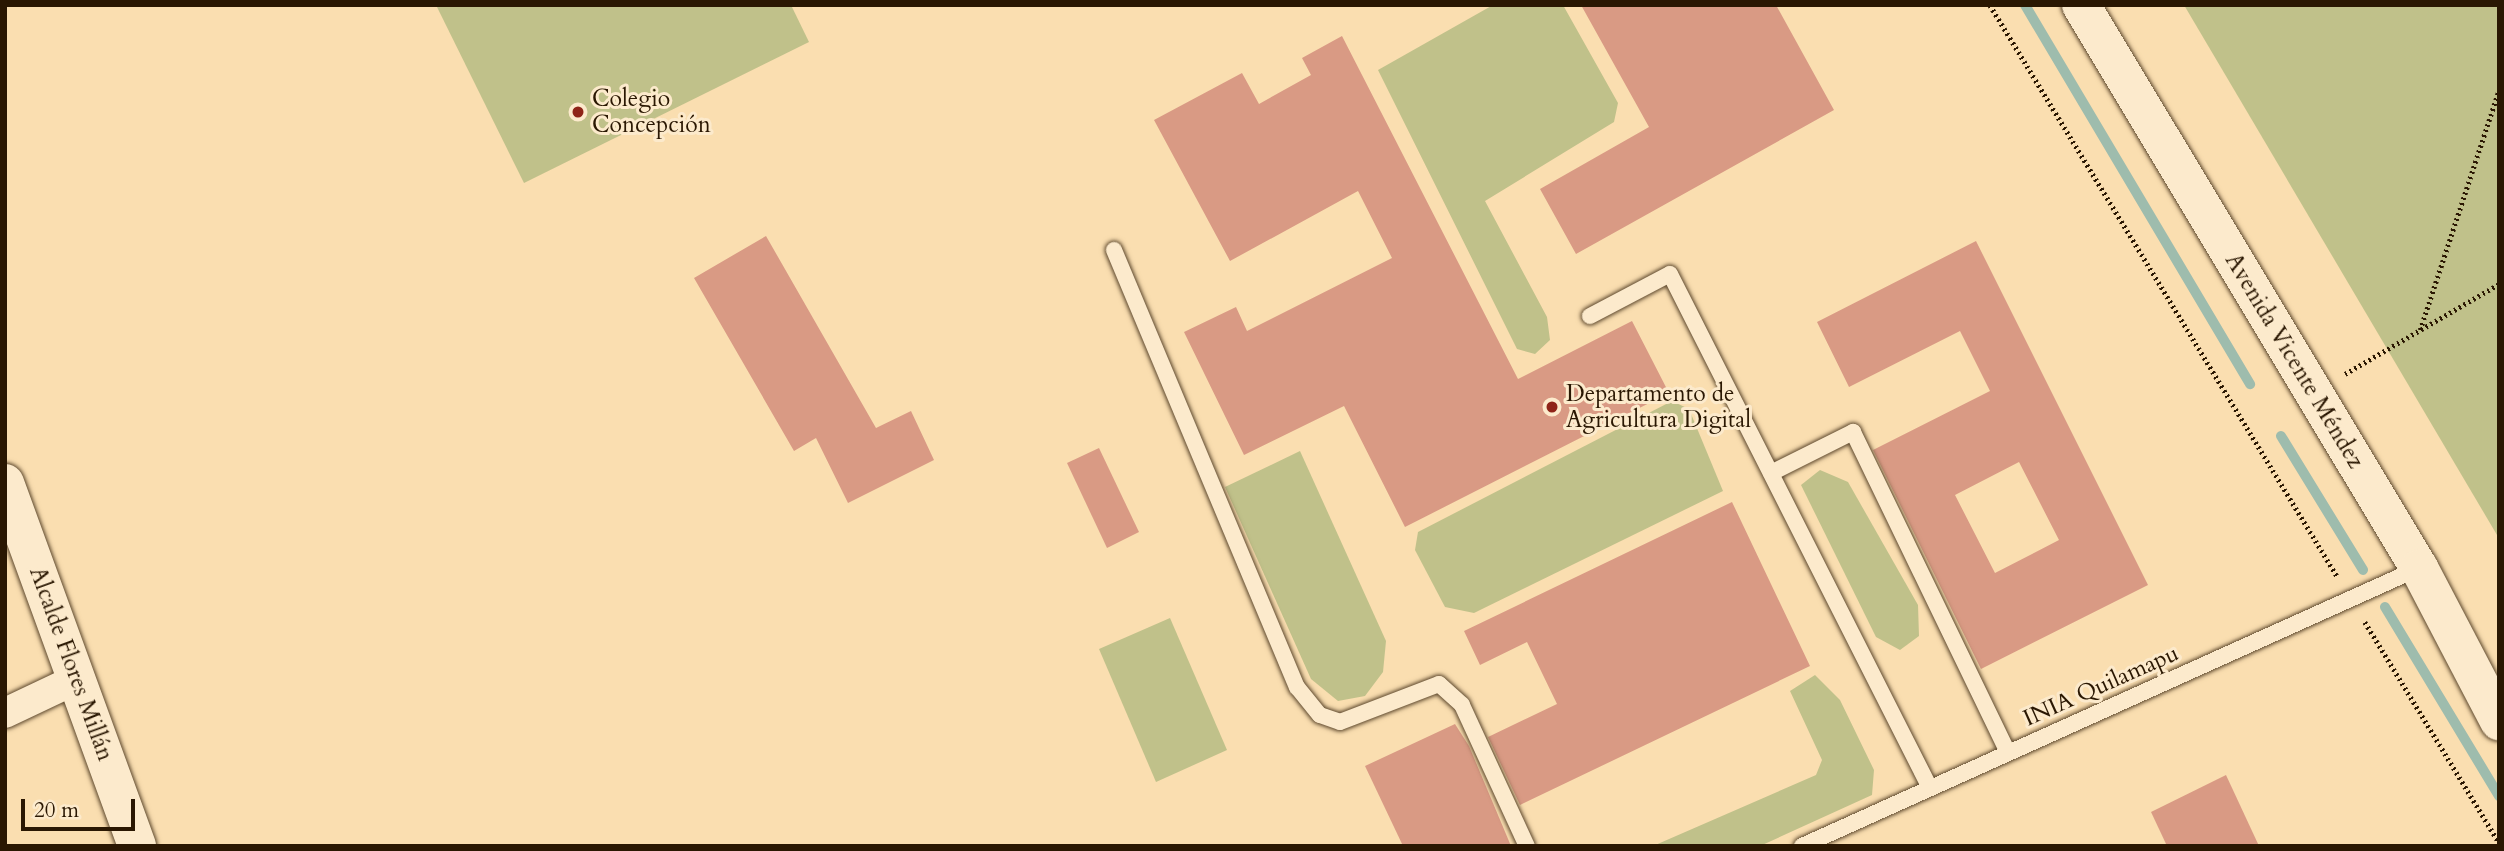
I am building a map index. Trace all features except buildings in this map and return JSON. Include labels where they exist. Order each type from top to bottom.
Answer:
[{"type":"main road","name":"Avenida Vicente Méndez","points":[[2081,5],[2419,568],[2499,721]]},
{"type":"main road","name":"Alcalde Flores Millán","points":[[5,483],[137,846]]},
{"type":"street","points":[[5,713],[77,679]]},
{"type":"lane","points":[[1114,250],[1297,687],[1320,715],[1340,722],[1439,684],[1462,705],[1527,846]]},
{"type":"lane","points":[[1590,316],[1670,274],[1930,788]]},
{"type":"lane","points":[[1771,473],[1853,432],[2008,753]]},
{"type":"lane","name":"INIA Quilamapu","points":[[1802,846],[2419,568]]},
{"type":"path","points":[[1990,5],[2499,842]]},
{"type":"path","points":[[2420,330],[2499,90]]},
{"type":"path","points":[[2314,392],[2499,285]]},
{"type":"green space","name":"Colegio Concepción","points":[[436,5],[791,5],[809,42],[524,183]]},
{"type":"green space","points":[[1493,5],[1563,5],[1618,103],[1614,122],[1485,201],[1547,317],[1550,340],[1535,354],[1517,349],[1378,70]]},
{"type":"green space","points":[[2184,5],[2499,5],[2497,535]]},
{"type":"green space","points":[[1672,401],[1689,409],[1723,491],[1474,613],[1445,607],[1415,550],[1418,532]]},
{"type":"green space","points":[[1300,451],[1386,641],[1383,672],[1365,696],[1338,701],[1311,679],[1225,487]]},
{"type":"green space","points":[[1820,470],[1848,482],[1918,605],[1919,636],[1900,650],[1876,637],[1801,485]]},
{"type":"green space","points":[[1170,618],[1227,750],[1156,782],[1099,649]]},
{"type":"green space","points":[[1815,675],[1840,700],[1874,770],[1872,795],[1760,846],[1653,846],[1816,775],[1822,760],[1790,691]]},
{"type":"waterway","points":[[2025,5],[2250,384]]},
{"type":"waterway","points":[[2281,436],[2363,570]]},
{"type":"waterway","points":[[2385,607],[2499,796]]},
{"type":"place","name":"Colegio Concepción","points":[[578,112]]},
{"type":"place","name":"Departamento de Agricultura Digital","points":[[1552,407]]}]
